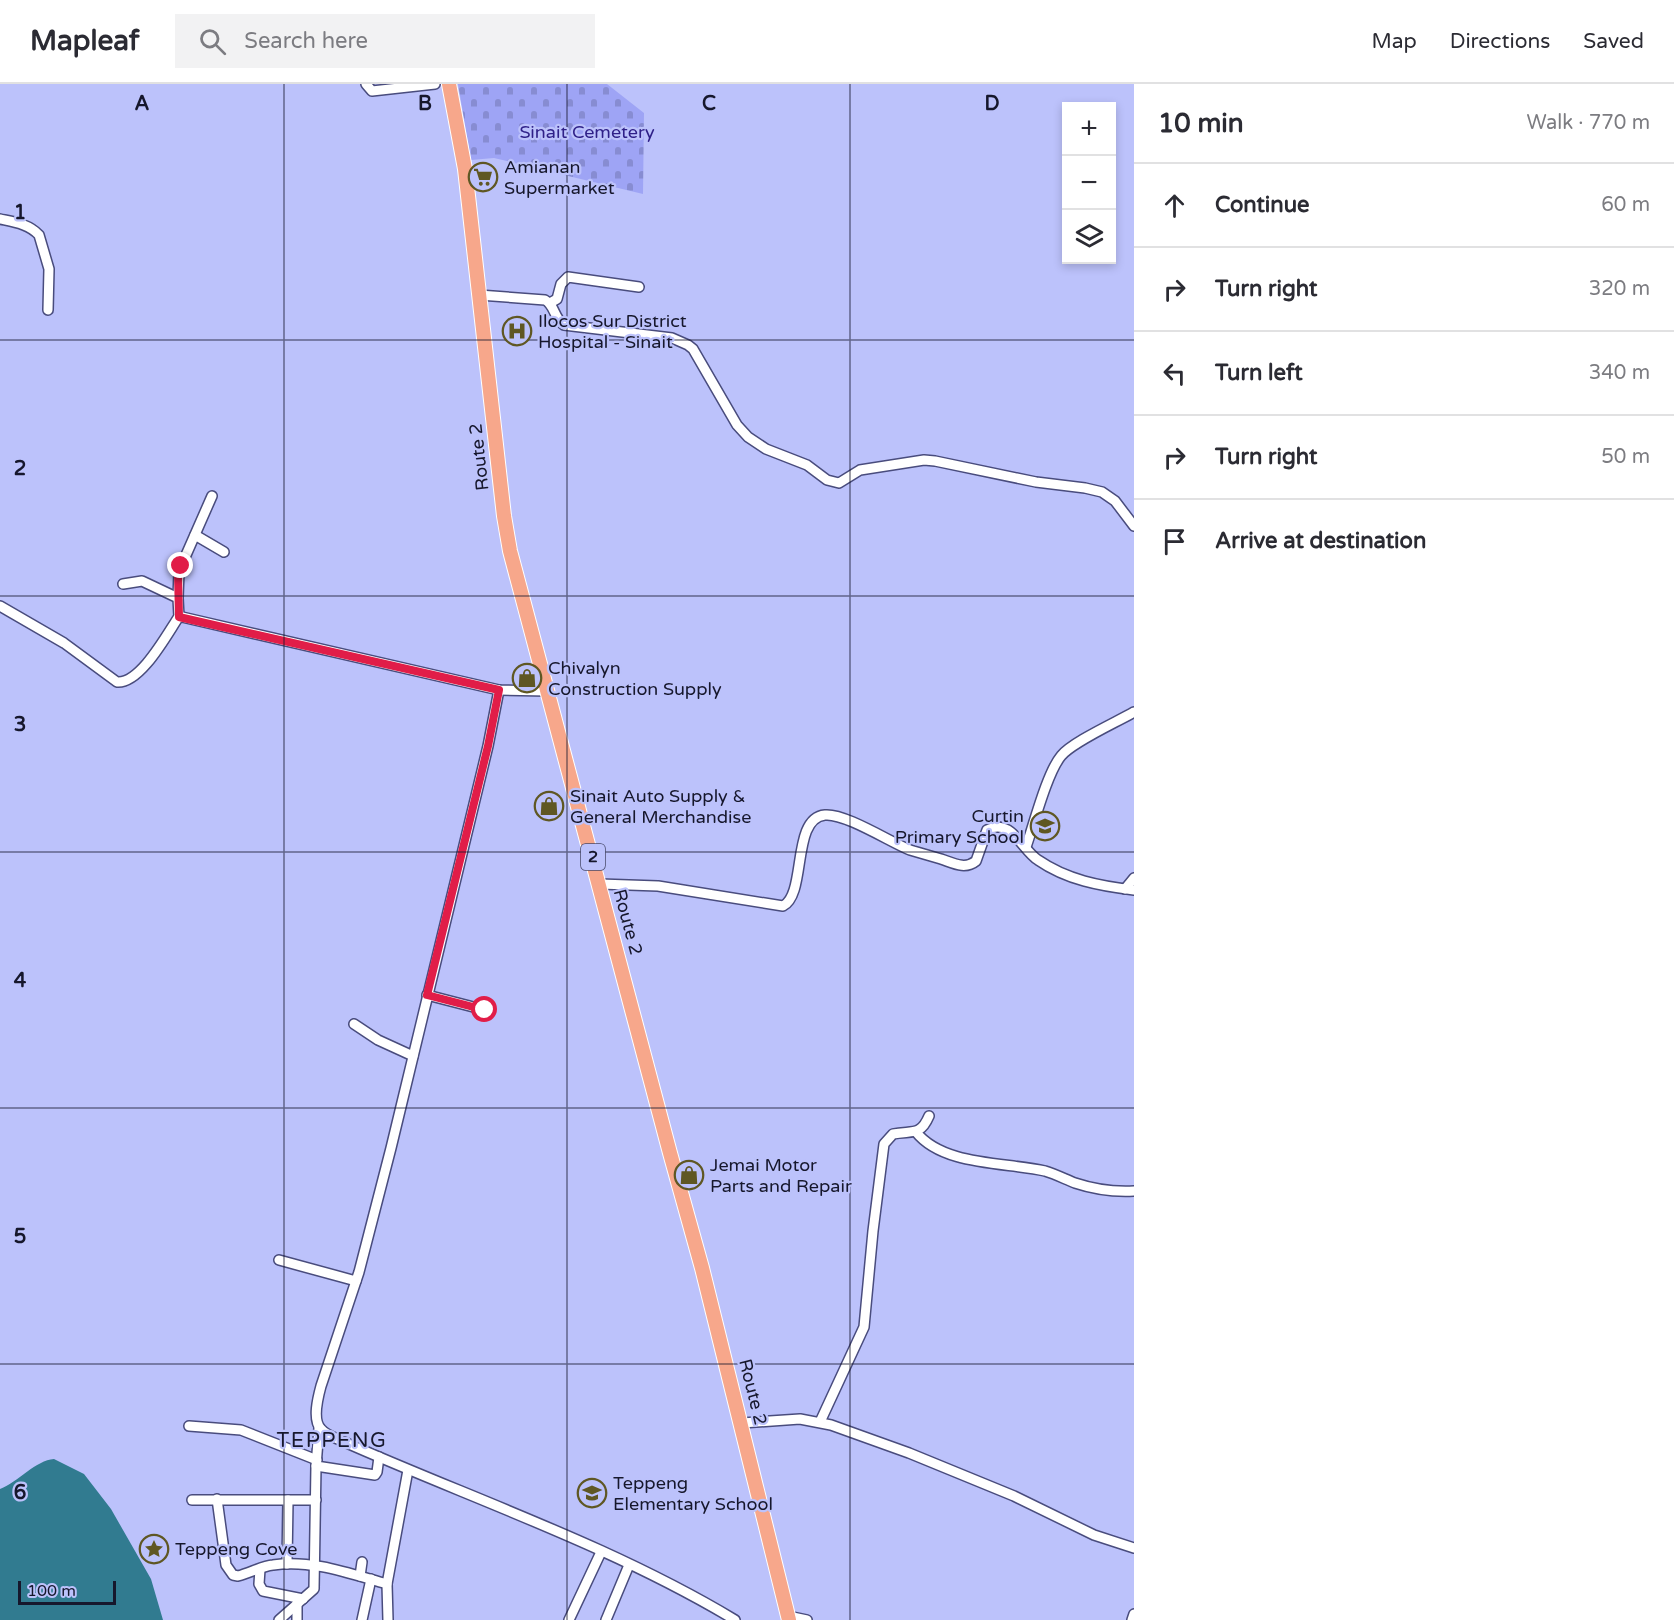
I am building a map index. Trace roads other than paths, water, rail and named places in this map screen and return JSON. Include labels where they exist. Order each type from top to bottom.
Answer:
[{"type":"highway","name":"Route 2","points":[[450,84],[465,169],[504,516],[510,551],[742,1423],[789,1618]]},
{"type":"street","points":[[366,84],[372,91],[435,84]]},
{"type":"street","points":[[0,219],[15,221],[36,231],[39,235],[49,270],[48,310]]},
{"type":"street","points":[[550,303],[557,299],[561,284],[568,277],[639,286]]},
{"type":"street","points":[[479,295],[545,300],[550,303],[558,321],[564,325],[672,338],[688,345],[737,425],[748,437],[766,449],[807,465],[827,480],[839,483],[860,470],[924,460],[935,461],[1036,482],[1102,492],[1115,501],[1134,526]]},
{"type":"street","points":[[0,606],[64,644],[112,680],[122,682],[132,678],[145,666],[179,617],[179,571],[212,496]]},
{"type":"street","points":[[195,535],[224,552]]},
{"type":"street","points":[[123,584],[142,581],[178,598]]},
{"type":"street","points":[[179,617],[499,690],[548,691]]},
{"type":"street","points":[[279,1620],[314,1589],[316,1463],[319,1428],[317,1403],[356,1281],[413,1056],[488,746],[499,690]]},
{"type":"street","points":[[1026,847],[1038,807],[1060,757],[1072,747],[1134,712]]},
{"type":"street","points":[[600,884],[658,886],[783,906],[789,904],[793,897],[809,825],[825,815],[841,818],[909,849],[960,866],[976,861],[987,830],[992,827],[1013,833],[1030,855],[1064,874],[1096,885],[1129,890],[1134,878]]},
{"type":"street","points":[[427,995],[485,1010]]},
{"type":"street","points":[[354,1024],[378,1040],[413,1056]]},
{"type":"street","points":[[820,1422],[864,1327],[884,1144],[893,1134],[916,1132],[925,1125],[929,1116]]},
{"type":"street","points":[[916,1132],[923,1141],[931,1146],[962,1157],[1047,1172],[1088,1186],[1134,1191]]},
{"type":"street","points":[[279,1260],[356,1281]]},
{"type":"street","points":[[742,1423],[800,1419],[820,1422],[909,1453],[1021,1499],[1094,1535],[1134,1548]]},
{"type":"street","points":[[189,1426],[241,1430],[316,1463],[375,1475],[379,1458]]},
{"type":"street","points":[[319,1428],[379,1458],[628,1564],[735,1620]]},
{"type":"street","points":[[388,1620],[387,1584],[408,1470]]},
{"type":"street","points":[[217,1499],[228,1569],[233,1575],[238,1576],[274,1564],[287,1564],[315,1566],[387,1584]]},
{"type":"street","points":[[192,1500],[316,1500]]},
{"type":"street","points":[[287,1564],[288,1500]]},
{"type":"street","points":[[569,1620],[601,1552]]},
{"type":"street","points":[[360,1576],[362,1563]]},
{"type":"street","points":[[606,1620],[628,1564]]},
{"type":"street","points":[[260,1569],[259,1584],[263,1591],[300,1601]]},
{"type":"street","points":[[362,1620],[371,1579]]},
{"type":"street","points":[[297,1620],[300,1601]]},
{"type":"street","points":[[1132,1620],[1134,1614]]},
{"type":"street","points":[[789,1618],[807,1620]]},
{"type":"place","name":"Amianan Supermarket","points":[[483,177]]},
{"type":"place","name":"Ilocos Sur District Hospital - Sinait","points":[[517,331]]},
{"type":"place","name":"Chivalyn Construction Supply","points":[[527,678]]},
{"type":"place","name":"Sinait Auto Supply & General Merchandise","points":[[549,806]]},
{"type":"place","name":"Curtin Primary School","points":[[1045,826]]},
{"type":"place","name":"Jemai Motor Parts and Repair","points":[[689,1175]]},
{"type":"place","name":"Teppeng Elementary School","points":[[592,1493]]},
{"type":"place","name":"Teppeng Cove","points":[[154,1549]]},
{"type":"district","name":"TEPPENG","points":[[332,1440]]},
{"type":"park label","name":"Sinait Cemetery","points":[[587,132]]}]
